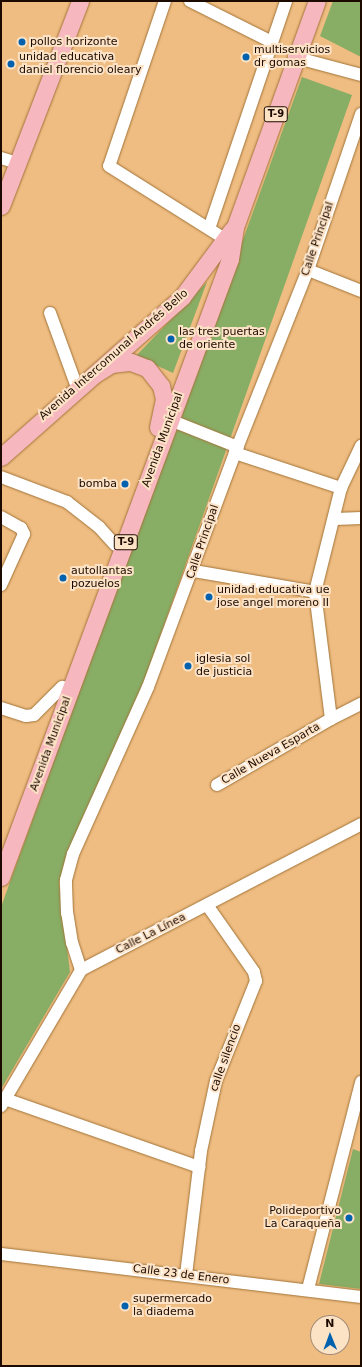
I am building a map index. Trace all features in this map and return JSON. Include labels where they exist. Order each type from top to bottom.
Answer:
[{"type":"highway","points":[[1,206],[80,1]]},
{"type":"highway","name":"Avenida Municipal","points":[[4,855],[230,259],[230,233],[294,57],[317,1]]},
{"type":"highway","name":"Avenida Intercomunal Andrés Bello","points":[[1,457],[77,387],[95,374],[182,297],[230,233]]},
{"type":"highway","name":"Avenida Municipal","points":[[1,877],[4,855],[62,687],[157,431],[164,399],[155,375],[131,362],[111,364],[95,374]]},
{"type":"highway","name":"T-9","points":[[1,444],[8,437],[30,430]]},
{"type":"street","points":[[164,1],[109,166],[210,226],[230,233]]},
{"type":"street","points":[[190,1],[270,41]]},
{"type":"street","points":[[210,226],[270,41],[286,1]]},
{"type":"street","points":[[294,57],[361,75]]},
{"type":"street","name":"Calle Principal","points":[[82,970],[72,943],[67,913],[66,880],[73,854],[148,687],[194,571],[236,450],[308,270],[361,114]]},
{"type":"street","points":[[1,158],[17,163]]},
{"type":"street","points":[[308,270],[361,291]]},
{"type":"street","points":[[50,313],[77,387]]},
{"type":"street","points":[[170,420],[236,450],[341,488]]},
{"type":"street","name":"Calle Nueva Esparta","points":[[217,785],[331,719],[315,592],[335,519],[341,488],[361,446]]},
{"type":"street","points":[[1,477],[67,502],[99,527],[115,545]]},
{"type":"street","points":[[1,517],[21,528],[24,534],[1,585]]},
{"type":"street","points":[[335,519],[361,518]]},
{"type":"street","points":[[194,571],[315,592]]},
{"type":"street","points":[[1,708],[26,716],[34,714],[62,687]]},
{"type":"street","points":[[331,719],[361,704]]},
{"type":"street","name":"Calle La Línea","points":[[82,970],[361,824]]},
{"type":"street","name":"calle silencio","points":[[186,1275],[199,1167],[216,1081],[256,981],[254,972],[207,905]]},
{"type":"street","points":[[82,970],[3,1102],[199,1167]]},
{"type":"street","points":[[308,1290],[361,1082]]},
{"type":"street","name":"Calle 23 de Enero","points":[[1,1254],[361,1297]]},
{"type":"green space","points":[[333,1],[361,1],[361,57],[320,36]]},
{"type":"green space","points":[[302,77],[352,95],[140,693],[59,883],[70,972],[1,1089],[1,907]]},
{"type":"green space","points":[[207,282],[173,373],[136,356]]},
{"type":"green space","name":"Polideportivo La Caraqueña","points":[[353,1149],[361,1152],[361,1289],[319,1284]]},
{"type":"place","name":"pollos horizonte","points":[[22,42]]},
{"type":"place","name":"multiservicios dr gomas","points":[[246,57]]},
{"type":"place","name":"unidad educativa daniel florencio oleary","points":[[11,64]]},
{"type":"place","name":"las tres puertas de oriente","points":[[171,339]]},
{"type":"place","name":"bomba","points":[[125,484]]},
{"type":"place","name":"autollantas pozuelos","points":[[63,578]]},
{"type":"place","name":"unidad educativa ue jose angel moreno II","points":[[209,597]]},
{"type":"place","name":"iglesia sol de justicia","points":[[188,666]]},
{"type":"place","name":"Polideportivo La Caraqueña","points":[[349,1218]]},
{"type":"place","name":"supermercado la diadema","points":[[125,1306]]}]
